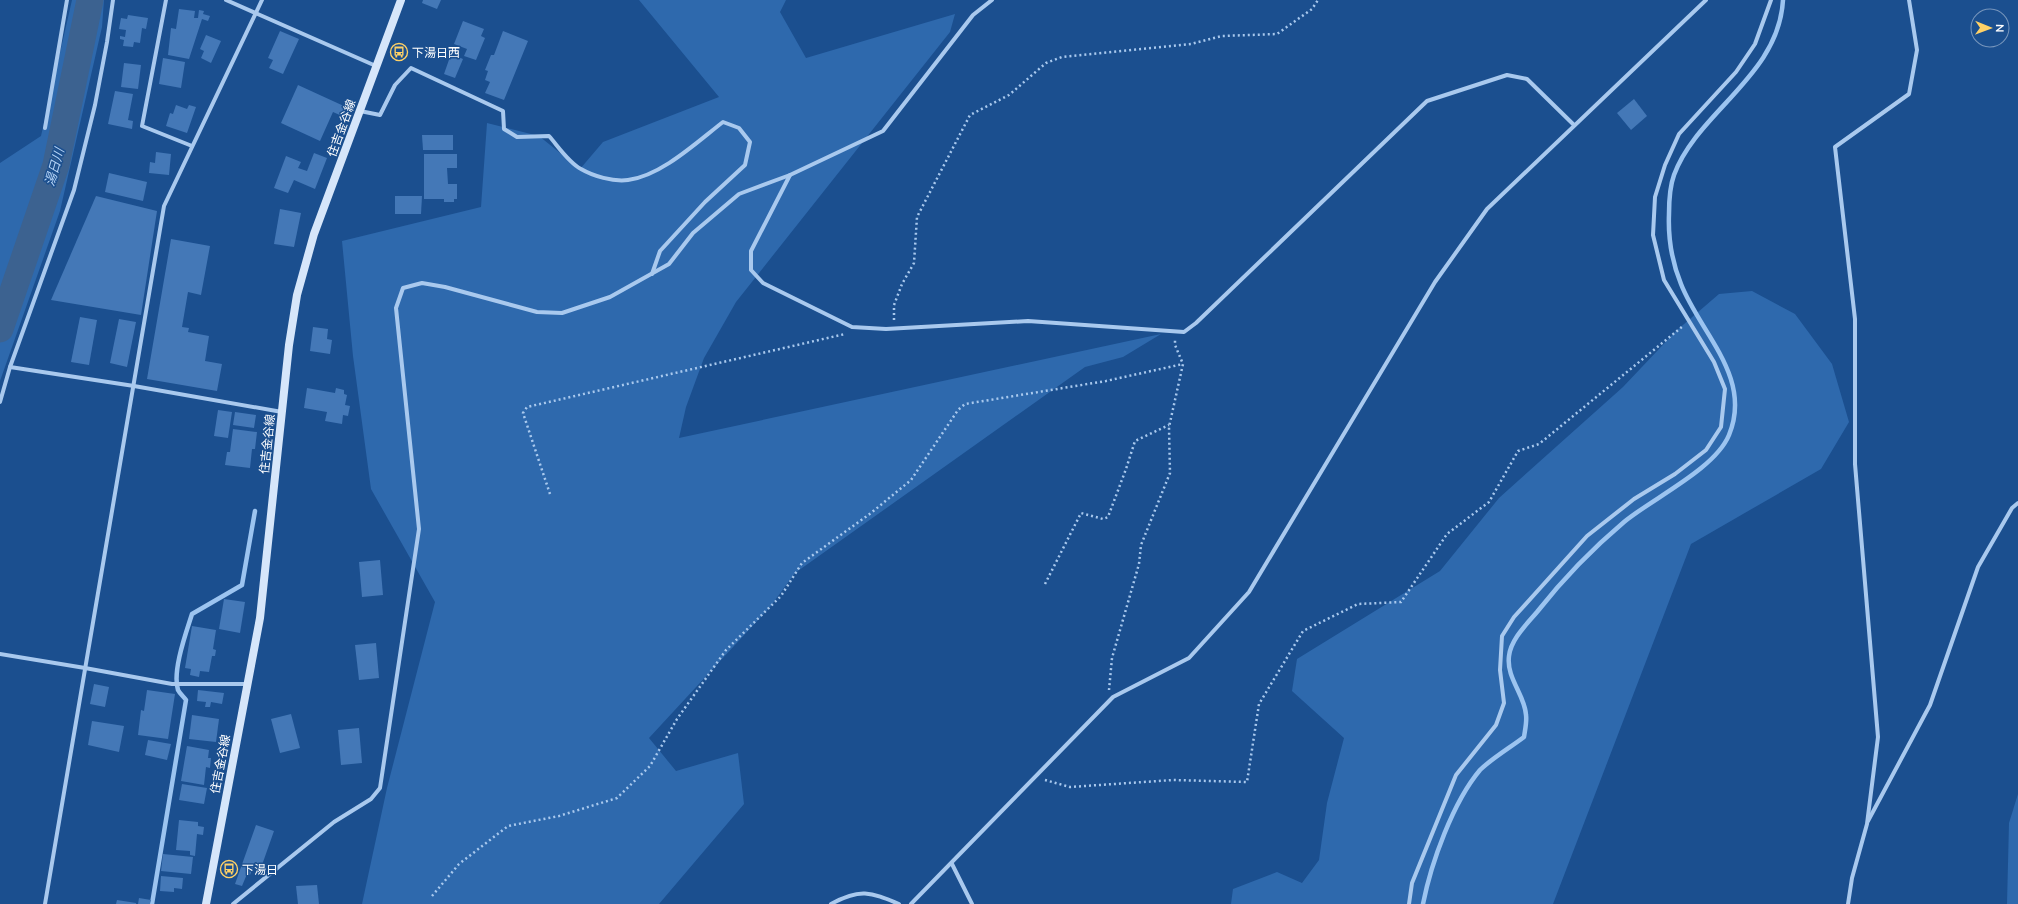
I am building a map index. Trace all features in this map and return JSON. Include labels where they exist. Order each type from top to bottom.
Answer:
[{"type":"main road","name":"住吉金谷線","points":[[206,904],[260,618],[289,345],[297,295],[314,234],[401,0]]},
{"type":"street","points":[[45,128],[68,0]]},
{"type":"street","points":[[0,402],[10,367],[74,190],[95,105],[107,42],[112,0]]},
{"type":"street","points":[[166,0],[142,126],[192,146]]},
{"type":"street","points":[[226,0],[376,66]]},
{"type":"street","points":[[45,904],[164,206],[262,0]]},
{"type":"street","points":[[233,904],[334,822],[371,799],[380,788],[419,529],[396,308],[403,288],[422,284],[445,287],[537,312],[562,313],[610,297],[670,264],[693,233],[739,194],[790,175],[883,131],[973,15],[992,0]]},
{"type":"street","points":[[911,904],[952,864],[1033,777],[1113,697],[1189,658],[1249,592],[1435,282],[1487,208],[1706,0]]},
{"type":"street","points":[[1409,904],[1412,883],[1456,775],[1496,725],[1502,710],[1504,703],[1500,670],[1502,636],[1514,617],[1587,536],[1634,499],[1675,474],[1700,455],[1706,450],[1721,427],[1725,389],[1714,362],[1664,280],[1653,235],[1655,197],[1665,165],[1679,134],[1736,72],[1755,44],[1771,0]]},
{"type":"street","points":[[1848,904],[1852,878],[1867,824],[1878,737],[1855,464],[1855,319],[1835,147],[1910,94],[1917,50],[1909,0]]},
{"type":"street","points":[[360,110],[380,115],[394,85],[411,68],[503,111],[504,129],[517,137],[549,136],[580,169],[607,179],[627,180],[648,174],[676,158],[723,122],[740,128],[750,142],[745,165],[705,202],[660,251],[652,274]]},
{"type":"street","points":[[790,175],[751,251],[751,270],[763,283],[852,327],[894,329],[1028,321],[1184,332],[1196,323],[1427,101],[1507,75],[1527,79],[1574,125]]},
{"type":"street","points":[[10,367],[134,386],[283,412]]},
{"type":"street","points":[[1867,824],[1930,705],[1978,567],[2012,508],[2018,503]]},
{"type":"street","points":[[0,654],[172,684],[248,684]]},
{"type":"street","points":[[952,864],[972,904]]},
{"type":"street","points":[[831,904],[846,896],[872,893],[899,904]]},
{"type":"path","points":[[894,329],[894,305],[902,284],[914,264],[917,217],[970,115],[1010,95],[1046,63],[1062,57],[1191,44],[1222,36],[1277,34],[1312,9],[1318,0]]},
{"type":"path","points":[[1033,777],[1070,787],[1173,780],[1247,782],[1259,704],[1304,631],[1358,604],[1401,602],[1448,534],[1489,502],[1518,451],[1540,444],[1688,321]]},
{"type":"path","points":[[550,494],[523,413],[527,407],[848,334],[852,327]]},
{"type":"path","points":[[1108,703],[1112,658],[1139,564],[1141,545],[1170,473],[1169,425],[1182,364],[1175,345],[1174,331]]},
{"type":"path","points":[[432,896],[459,864],[508,826],[559,816],[617,798],[650,766],[677,719],[726,650],[781,596],[802,563],[871,513],[911,480],[958,410],[965,404],[1106,381],[1182,364]]},
{"type":"path","points":[[1046,584],[1081,513],[1103,519],[1108,517],[1135,441],[1169,425]]},
{"type":"shaded area","points":[[72,0],[104,0],[102,27],[60,211],[0,381],[0,163],[41,136]]},
{"type":"shaded area","points":[[639,0],[786,0],[780,12],[806,58],[955,14],[950,32],[736,302],[704,358],[686,407],[679,438],[1161,334],[1123,357],[1085,367],[795,573],[770,607],[649,738],[676,771],[738,753],[744,804],[659,904],[362,904],[387,788],[435,602],[371,489],[353,356],[342,241],[481,207],[487,123],[539,136],[580,169],[603,142],[719,97]]},
{"type":"shaded area","points":[[1752,291],[1795,314],[1832,364],[1849,422],[1821,469],[1691,544],[1553,904],[1231,904],[1233,889],[1277,872],[1302,883],[1319,860],[1327,803],[1344,738],[1292,691],[1297,659],[1440,571],[1499,498],[1623,387],[1676,331],[1719,294]]},
{"type":"shaded area","points":[[2018,794],[2018,904],[2007,904],[2009,823]]},
{"type":"building","points":[[423,0],[441,0],[437,9],[422,3]]},
{"type":"building","points":[[179,9],[195,11],[194,18],[198,18],[199,10],[204,11],[203,14],[210,16],[208,21],[202,19],[189,59],[168,55],[171,28],[176,29]]},
{"type":"building","points":[[128,15],[148,18],[146,29],[142,28],[140,43],[134,42],[133,47],[123,46],[124,40],[120,39],[120,36],[125,37],[126,30],[119,29],[121,18],[127,19]]},
{"type":"building","points":[[463,21],[484,29],[481,36],[485,38],[476,60],[464,56],[467,49],[454,44]]},
{"type":"building","points":[[280,31],[299,39],[283,74],[269,68],[273,60],[268,58]]},
{"type":"building","points":[[503,31],[528,41],[504,100],[485,93],[490,82],[485,80],[488,71],[485,70],[491,55],[494,55]]},
{"type":"building","points":[[206,35],[221,41],[211,63],[201,58],[204,51],[200,49]]},
{"type":"building","points":[[451,54],[463,59],[455,78],[444,74]]},
{"type":"building","points":[[163,58],[185,62],[181,88],[159,84]]},
{"type":"building","points":[[124,63],[141,65],[138,89],[121,87]]},
{"type":"building","points":[[298,85],[346,107],[342,116],[333,112],[320,141],[281,123]]},
{"type":"building","points":[[115,91],[133,94],[128,120],[133,121],[132,129],[108,124]]},
{"type":"building","points":[[1634,99],[1647,116],[1631,130],[1617,113]]},
{"type":"building","points":[[176,105],[187,109],[189,105],[196,107],[187,133],[166,126],[170,113],[173,114]]},
{"type":"building","points":[[422,135],[453,135],[453,150],[423,150]]},
{"type":"building","points":[[156,152],[171,154],[169,175],[149,173],[150,162],[155,163]]},
{"type":"building","points":[[314,153],[327,158],[315,189],[294,180],[288,193],[274,188],[286,156],[301,162],[298,168],[307,171]]},
{"type":"building","points":[[424,154],[457,154],[457,168],[447,168],[448,184],[457,184],[457,199],[454,199],[454,202],[444,202],[444,199],[424,199]]},
{"type":"building","points":[[109,173],[147,182],[143,201],[105,192]]},
{"type":"building","points":[[96,196],[157,211],[141,315],[51,300]]},
{"type":"building","points":[[395,196],[422,196],[421,214],[395,214]]},
{"type":"building","points":[[280,209],[301,213],[294,247],[274,244]]},
{"type":"building","points":[[171,239],[210,246],[201,295],[188,292],[182,327],[189,328],[188,332],[209,336],[205,361],[222,364],[217,391],[147,379]]},
{"type":"building","points":[[80,317],[97,320],[89,365],[71,362]]},
{"type":"building","points":[[119,319],[136,322],[127,367],[110,363]]},
{"type":"building","points":[[313,327],[328,329],[327,339],[332,340],[330,354],[310,351]]},
{"type":"building","points":[[307,388],[335,393],[336,388],[344,390],[344,394],[347,395],[345,405],[350,406],[348,416],[343,415],[342,424],[325,421],[327,412],[304,408]]},
{"type":"building","points":[[218,410],[232,412],[228,438],[214,436]]},
{"type":"building","points":[[235,412],[256,415],[254,428],[233,425]]},
{"type":"building","points":[[233,429],[257,432],[255,449],[252,449],[250,468],[225,465],[227,452],[230,452]]},
{"type":"building","points":[[380,560],[383,595],[362,597],[359,562]]},
{"type":"building","points":[[224,599],[245,602],[240,633],[219,629]]},
{"type":"building","points":[[192,626],[216,630],[213,649],[216,650],[215,656],[212,656],[209,672],[200,671],[199,677],[190,675],[191,669],[185,668]]},
{"type":"building","points":[[376,643],[379,678],[359,680],[355,645]]},
{"type":"building","points":[[94,684],[109,687],[105,707],[90,704]]},
{"type":"building","points":[[147,690],[175,694],[168,739],[138,735],[141,710],[144,711]]},
{"type":"building","points":[[198,690],[224,693],[222,704],[211,702],[210,707],[205,707],[206,702],[197,701]]},
{"type":"building","points":[[291,714],[300,748],[280,753],[271,719]]},
{"type":"building","points":[[192,715],[219,719],[216,742],[189,739]]},
{"type":"building","points":[[92,721],[124,726],[119,752],[88,745]]},
{"type":"building","points":[[359,728],[362,763],[341,765],[338,730]]},
{"type":"building","points":[[148,740],[171,744],[167,760],[145,755]]},
{"type":"building","points":[[187,746],[209,750],[208,758],[211,758],[210,768],[206,767],[204,785],[181,781]]},
{"type":"building","points":[[182,784],[207,788],[204,804],[179,800]]},
{"type":"building","points":[[179,820],[198,822],[198,826],[204,827],[203,835],[197,834],[195,856],[190,855],[190,851],[176,850]]},
{"type":"building","points":[[256,825],[274,831],[262,865],[255,862],[250,875],[247,874],[242,886],[235,884]]},
{"type":"building","points":[[163,854],[193,857],[191,874],[161,871]]},
{"type":"building","points":[[161,876],[183,878],[182,889],[174,888],[174,892],[160,891]]},
{"type":"building","points":[[317,885],[319,904],[298,904],[296,886]]},
{"type":"building","points":[[139,898],[151,900],[150,904],[138,904]]},
{"type":"building","points":[[117,900],[136,903],[136,904],[116,904]]},
{"type":"waterway","name":"湯日川","points":[[0,329],[56,165],[90,0]]},
{"type":"waterway","points":[[1423,904],[1437,852],[1452,816],[1470,783],[1480,770],[1495,757],[1524,737],[1526,720],[1525,708],[1510,672],[1509,664],[1510,650],[1516,638],[1557,588],[1601,543],[1624,522],[1711,460],[1722,448],[1729,435],[1735,414],[1734,394],[1729,375],[1721,356],[1690,302],[1678,276],[1670,241],[1670,194],[1674,175],[1685,153],[1700,132],[1753,72],[1768,51],[1778,27],[1783,0]]},
{"type":"waterway","points":[[152,904],[186,700],[178,690],[177,673],[180,652],[192,614],[242,585],[255,511]]},
{"type":"place","name":"下湯日西","points":[[399,52]]},
{"type":"place","name":"下湯日","points":[[229,869]]}]
